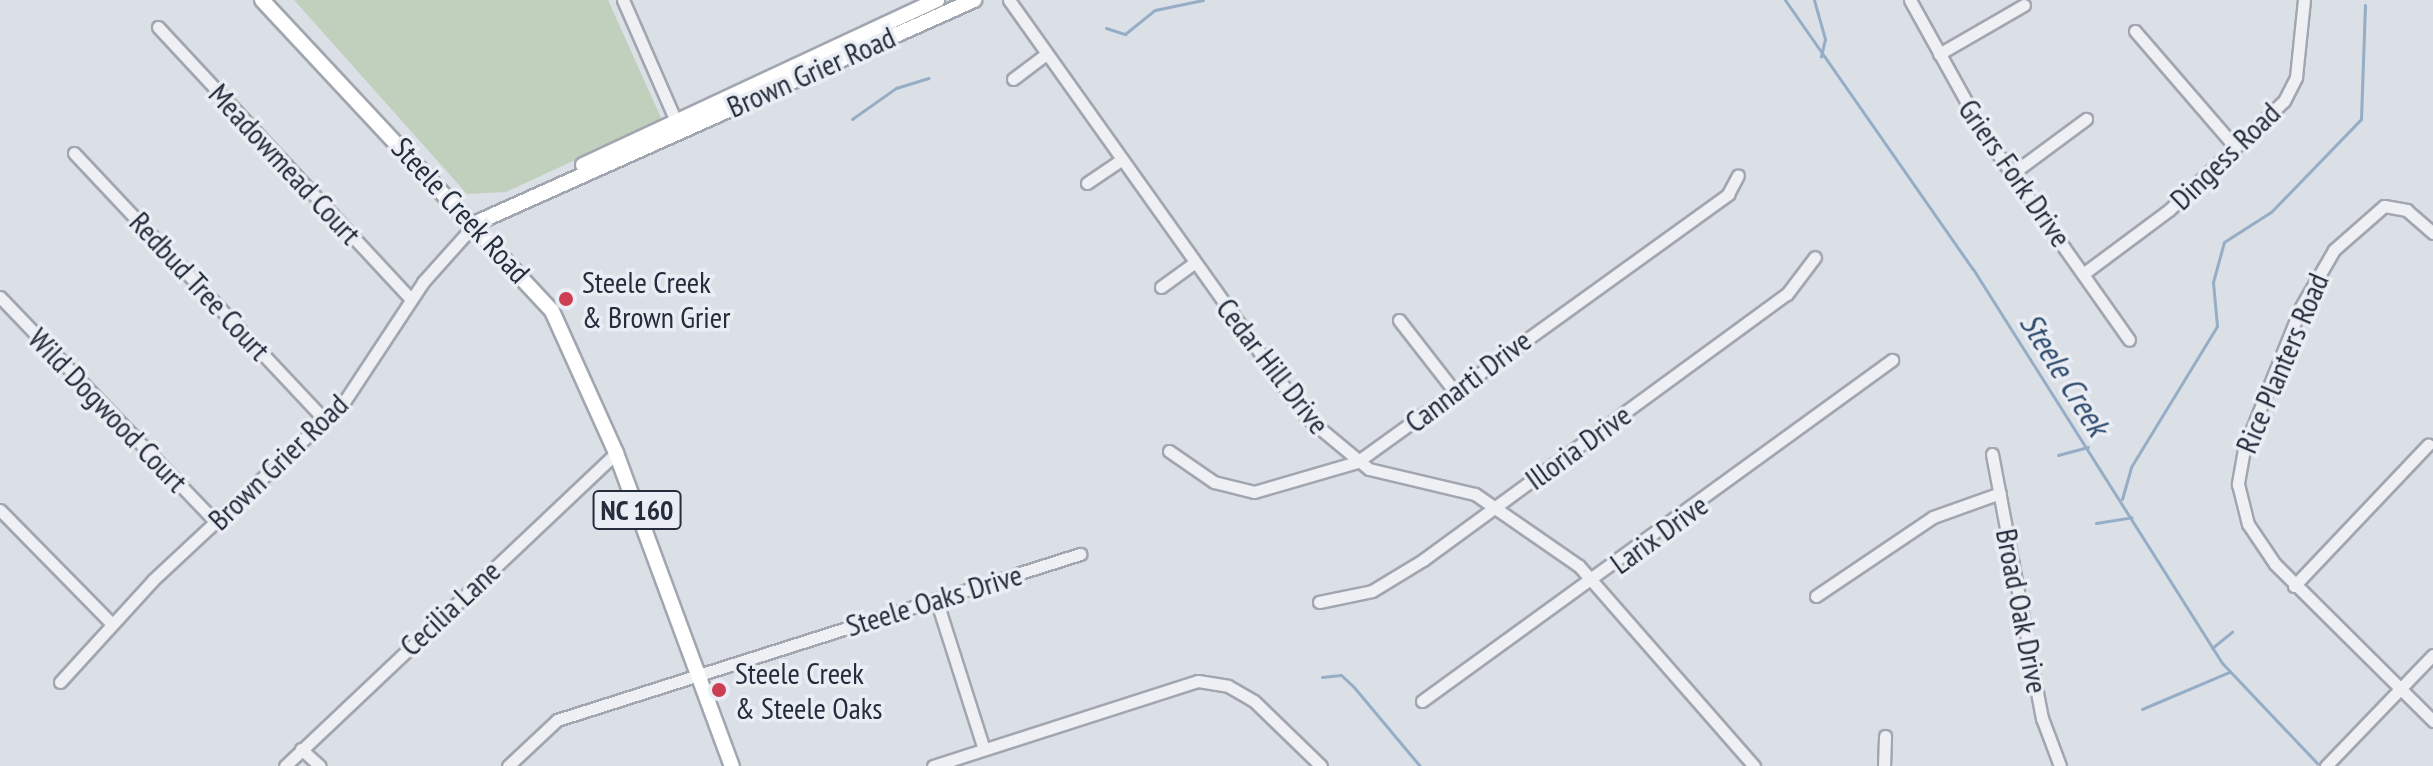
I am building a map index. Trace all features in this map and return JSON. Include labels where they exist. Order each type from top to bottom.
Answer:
[{"type":"main road","name":"Steele Creek Road","points":[[262,0],[476,223],[552,311],[616,453],[732,766]]},
{"type":"main road","name":"Brown Grier Road","points":[[476,223],[675,119],[937,0]]},
{"type":"main road","name":"Brown Grier Road","points":[[559,181],[974,0]]},
{"type":"street","points":[[623,0],[675,119]]},
{"type":"street","name":"Cedar Hill Drive","points":[[1009,0],[1305,416],[1357,462],[1400,482],[1461,488],[1495,507],[1595,581],[1754,766]]},
{"type":"street","name":"Griers Fork Drive","points":[[1910,0],[1939,54],[2013,173],[2129,340]]},
{"type":"street","name":"Dingess Road","points":[[2083,274],[2235,147],[2284,101],[2296,77],[2304,0]]},
{"type":"street","points":[[1939,54],[2024,5]]},
{"type":"street","name":"Meadowmead Court","points":[[158,27],[411,299]]},
{"type":"street","points":[[2135,31],[2235,147]]},
{"type":"street","points":[[1013,79],[1046,54]]},
{"type":"street","points":[[2013,173],[2086,119]]},
{"type":"street","name":"Redbud Tree Court","points":[[74,153],[325,420]]},
{"type":"street","points":[[1087,183],[1121,160]]},
{"type":"street","name":"Cannarti Drive","points":[[1169,451],[1214,482],[1254,492],[1357,462],[1728,194],[1738,175]]},
{"type":"street","name":"Rice Planters Road","points":[[2433,233],[2407,210],[2384,206],[2334,250],[2311,285],[2244,449],[2243,514],[2294,586],[2433,721]]},
{"type":"street","name":"Brown Grier Road","points":[[60,682],[112,624],[325,420],[411,299],[476,223]]},
{"type":"street","name":"Illoria Drive","points":[[1319,602],[1395,579],[1787,294],[1815,257]]},
{"type":"street","points":[[1161,287],[1194,263]]},
{"type":"street","name":"Wild Dogwood Court","points":[[0,297],[216,522]]},
{"type":"street","points":[[1399,320],[1455,392]]},
{"type":"street","name":"Larix Drive","points":[[1422,701],[1595,581],[1892,360]]},
{"type":"street","points":[[2294,586],[2428,445]]},
{"type":"street","name":"Cecilia Lane","points":[[285,766],[616,453]]},
{"type":"street","name":"Broad Oak Drive","points":[[1992,454],[2042,718],[2060,766]]},
{"type":"street","points":[[1816,596],[1943,511],[2000,493]]},
{"type":"street","points":[[0,510],[112,624]]},
{"type":"street","name":"Steele Oaks Drive","points":[[508,766],[557,720],[1080,554]]},
{"type":"street","points":[[936,599],[984,749]]},
{"type":"street","points":[[2326,766],[2433,655]]},
{"type":"street","points":[[933,766],[1198,681],[1228,686],[1254,701],[1321,766]]},
{"type":"street","points":[[1884,766],[1885,736]]},
{"type":"street","points":[[301,749],[320,766]]},
{"type":"green space","points":[[294,0],[608,0],[662,120],[506,192],[467,194]]},
{"type":"waterway","points":[[1106,28],[1125,34],[1155,10],[1203,0]]},
{"type":"waterway","name":"Steele Creek","points":[[1785,0],[1973,269],[2223,664],[2317,763]]},
{"type":"waterway","points":[[1814,0],[1825,39],[1821,57]]},
{"type":"waterway","points":[[2122,499],[2131,467],[2217,326],[2213,282],[2224,242],[2271,212],[2361,119],[2365,5]]},
{"type":"waterway","points":[[852,119],[896,88],[928,78]]},
{"type":"waterway","points":[[2058,455],[2088,447]]},
{"type":"waterway","points":[[2096,523],[2132,517]]},
{"type":"waterway","points":[[2212,648],[2232,632]]},
{"type":"waterway","points":[[2142,709],[2229,672]]},
{"type":"waterway","points":[[1322,677],[1341,675],[1420,766]]},
{"type":"place","name":"Steele Creek & Brown Grier","points":[[566,299]]},
{"type":"place","name":"Steele Creek & Steele Oaks","points":[[719,690]]}]
